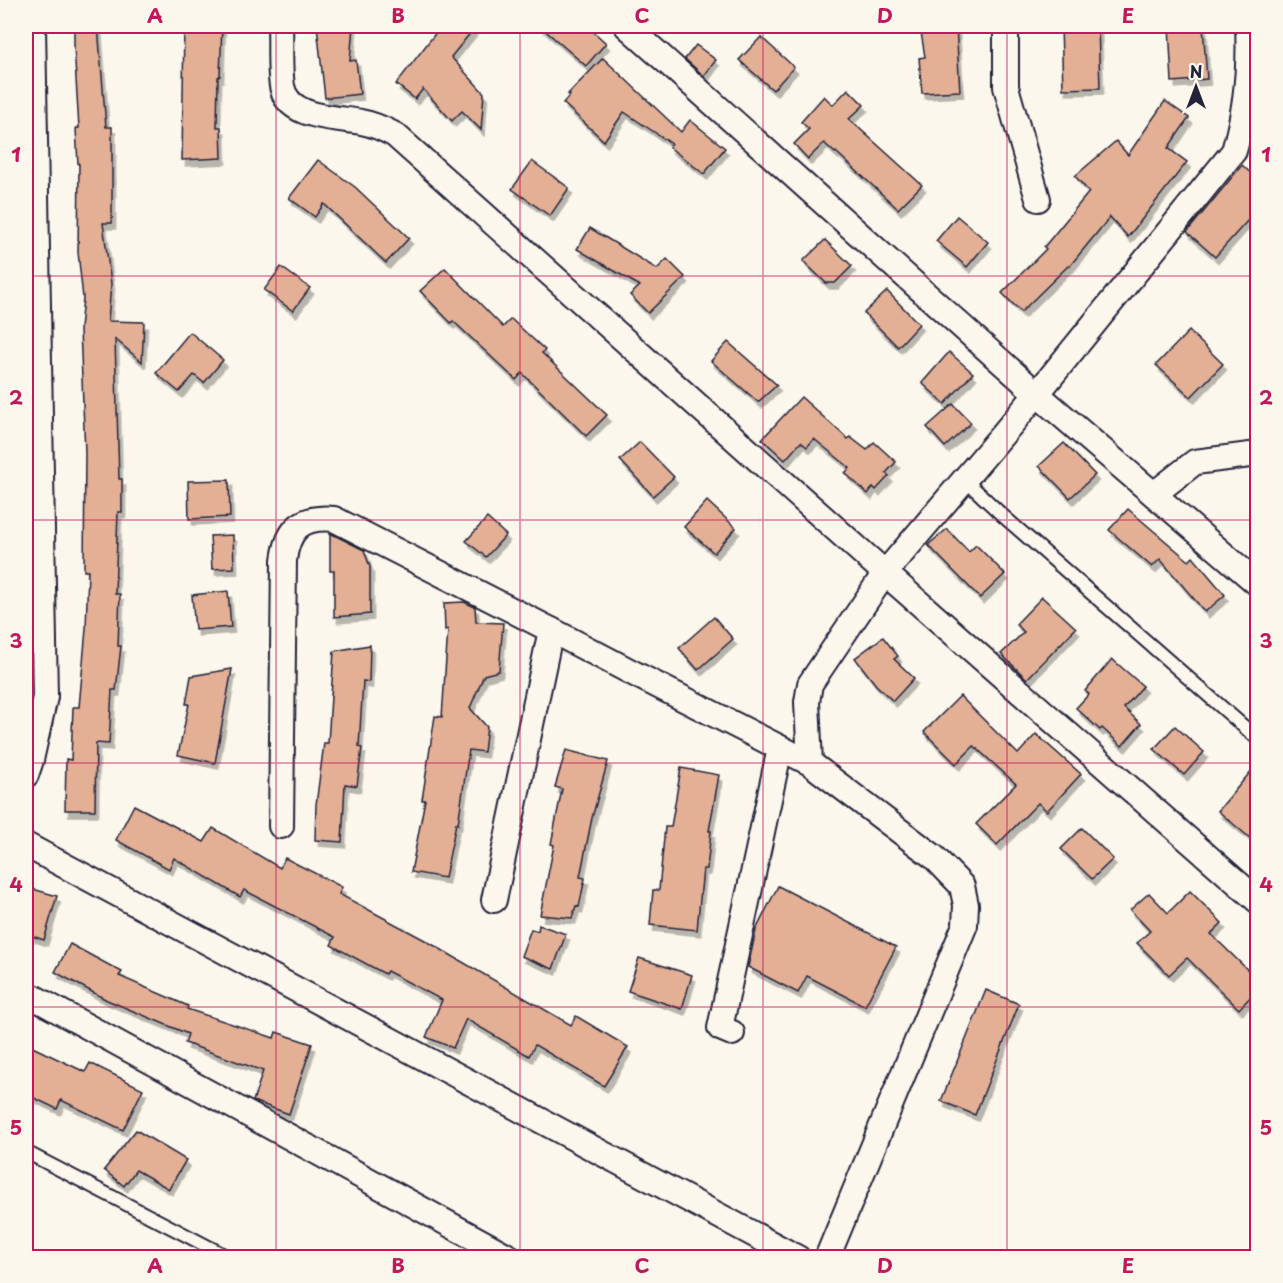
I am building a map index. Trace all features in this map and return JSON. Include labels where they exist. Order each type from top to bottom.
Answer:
[{"type":"street","points":[[26,775],[32,760],[45,697],[33,26]]},
{"type":"street","points":[[280,26],[282,88],[288,101],[298,109],[311,114],[363,122],[379,126],[395,135],[885,573],[1257,901]]},
{"type":"street","points":[[627,26],[1037,394],[1257,584]]},
{"type":"street","points":[[1006,26],[1006,87],[1038,199]]},
{"type":"street","points":[[810,763],[807,702],[810,684],[885,573],[1037,394],[1234,151],[1244,110],[1249,54],[1248,26]]},
{"type":"street","points":[[1154,495],[1195,462],[1257,454]]},
{"type":"street","points":[[281,826],[284,560],[286,544],[295,528],[319,517],[334,519],[810,763],[934,857],[962,886],[966,905],[965,925],[827,1257]]},
{"type":"street","points":[[494,900],[551,630]]},
{"type":"street","points":[[732,1033],[720,1028],[780,748]]},
{"type":"street","points":[[26,845],[798,1257]]},
{"type":"street","points":[[26,993],[511,1257]]},
{"type":"lane","points":[[964,479],[1257,739]]},
{"type":"lane","points":[[26,1152],[230,1257]]},
{"type":"building","points":[[74,26],[98,26],[106,127],[112,127],[112,223],[103,223],[111,284],[108,321],[144,322],[142,362],[115,339],[122,512],[118,512],[115,594],[120,594],[118,646],[121,646],[116,690],[112,690],[109,744],[96,743],[95,810],[65,810],[66,759],[71,760],[73,707],[79,707],[86,629],[88,571],[84,571],[85,453],[80,329],[83,298],[78,252],[79,164],[76,128],[79,128]]},
{"type":"building","points":[[184,26],[222,26],[217,127],[221,127],[222,158],[182,160]]},
{"type":"building","points":[[317,26],[353,26],[350,61],[356,60],[360,94],[325,98]]},
{"type":"building","points":[[441,26],[476,26],[451,57],[484,93],[481,130],[462,111],[452,121],[423,89],[415,99],[396,84]]},
{"type":"building","points":[[540,26],[587,26],[606,43],[586,66]]},
{"type":"building","points":[[920,26],[956,26],[960,91],[922,93],[919,58],[925,57]]},
{"type":"building","points":[[1061,26],[1098,26],[1100,88],[1063,89]]},
{"type":"building","points":[[1169,26],[1203,26],[1207,79],[1172,82]]},
{"type":"building","points":[[761,37],[794,67],[773,90],[739,60]]},
{"type":"building","points":[[696,45],[716,60],[704,76],[685,59]]},
{"type":"building","points":[[603,58],[681,132],[690,120],[725,148],[704,174],[669,147],[672,144],[624,112],[604,141],[563,103],[570,95],[568,94]]},
{"type":"building","points":[[848,89],[864,105],[849,119],[922,185],[898,209],[824,143],[808,159],[794,144],[809,129],[801,122],[824,96],[833,105]]},
{"type":"building","points":[[1165,101],[1189,118],[1168,148],[1187,162],[1128,237],[1110,217],[1069,267],[1021,312],[1002,293],[1046,249],[1044,247],[1089,192],[1075,176],[1116,141],[1128,155]]},
{"type":"building","points":[[318,160],[355,187],[409,238],[386,263],[324,204],[315,217],[289,198]]},
{"type":"building","points":[[532,161],[569,188],[550,216],[512,189]]},
{"type":"building","points":[[1242,165],[1257,179],[1257,210],[1215,257],[1187,232]]},
{"type":"building","points":[[957,216],[988,242],[967,267],[936,241]]},
{"type":"building","points":[[590,228],[657,269],[667,259],[685,277],[648,313],[630,295],[640,286],[577,249]]},
{"type":"building","points":[[825,240],[852,266],[835,283],[826,283],[803,261]]},
{"type":"building","points":[[281,267],[310,288],[293,311],[264,290]]},
{"type":"building","points":[[445,268],[503,327],[511,319],[545,350],[542,353],[607,415],[586,436],[522,373],[516,380],[453,321],[451,323],[420,291]]},
{"type":"building","points":[[887,291],[919,324],[898,347],[864,313]]},
{"type":"building","points":[[1189,331],[1223,364],[1191,397],[1156,365]]},
{"type":"building","points":[[190,332],[223,360],[204,383],[194,375],[179,392],[156,373]]},
{"type":"building","points":[[728,342],[777,385],[758,402],[711,361]]},
{"type":"building","points":[[949,352],[973,373],[945,404],[922,383]]},
{"type":"building","points":[[801,397],[848,439],[850,437],[867,450],[874,442],[896,462],[886,473],[889,476],[876,490],[873,487],[868,494],[845,473],[850,468],[814,439],[807,447],[801,442],[785,460],[762,439]]},
{"type":"building","points":[[953,404],[971,423],[945,447],[927,427]]},
{"type":"building","points":[[640,442],[674,477],[653,496],[620,460]]},
{"type":"building","points":[[1064,443],[1095,475],[1070,498],[1039,466]]},
{"type":"building","points":[[229,480],[230,517],[189,519],[188,481]]},
{"type":"building","points":[[707,501],[736,528],[714,553],[684,527]]},
{"type":"building","points":[[1128,509],[1189,561],[1193,557],[1225,595],[1205,612],[1160,559],[1152,567],[1109,530]]},
{"type":"building","points":[[487,518],[506,535],[486,557],[466,541]]},
{"type":"building","points":[[947,529],[969,552],[976,545],[1005,574],[980,598],[928,545]]},
{"type":"building","points":[[330,533],[364,550],[370,567],[370,614],[334,617],[334,571],[330,571]]},
{"type":"building","points":[[233,535],[234,568],[212,569],[210,536]]},
{"type":"building","points":[[228,591],[231,627],[195,630],[192,595]]},
{"type":"building","points":[[1042,597],[1076,628],[1027,679],[1001,654],[1024,632],[1016,624]]},
{"type":"building","points":[[464,602],[475,607],[476,622],[503,623],[499,671],[484,675],[470,708],[487,727],[484,752],[469,750],[458,824],[456,823],[445,878],[411,872],[425,800],[422,800],[435,716],[442,717],[448,629],[445,630],[444,603]]},
{"type":"building","points":[[714,617],[733,639],[698,670],[679,648]]},
{"type":"building","points":[[883,637],[898,656],[894,659],[914,678],[893,701],[876,685],[855,658]]},
{"type":"building","points":[[370,645],[369,682],[363,681],[359,747],[362,748],[357,786],[345,784],[342,842],[315,840],[316,805],[324,743],[328,743],[334,651]]},
{"type":"building","points":[[1112,659],[1143,686],[1124,708],[1141,724],[1122,746],[1076,708],[1089,694],[1085,691]]},
{"type":"building","points":[[232,669],[215,763],[178,755],[189,704],[186,704],[191,676]]},
{"type":"building","points":[[960,696],[1018,754],[1036,734],[1081,774],[1047,811],[1038,803],[997,845],[976,824],[1016,784],[974,746],[956,764],[924,732]]},
{"type":"building","points":[[1175,726],[1204,752],[1184,775],[1154,749]]},
{"type":"building","points":[[566,750],[608,761],[592,818],[580,877],[585,878],[579,907],[576,906],[572,918],[540,915],[562,789],[555,787]]},
{"type":"building","points":[[1257,764],[1257,844],[1218,811]]},
{"type":"building","points":[[681,768],[719,775],[709,831],[711,831],[707,869],[703,869],[697,930],[650,925],[653,890],[659,890],[665,827],[671,827]]},
{"type":"building","points":[[134,805],[204,842],[213,828],[280,868],[285,858],[342,887],[339,894],[423,939],[571,1025],[576,1016],[628,1047],[604,1086],[535,1045],[529,1056],[466,1019],[453,1048],[426,1037],[442,1000],[387,971],[385,974],[331,945],[335,937],[244,890],[240,897],[174,858],[169,869],[116,840]]},
{"type":"building","points":[[1082,828],[1113,859],[1092,879],[1061,849]]},
{"type":"building","points":[[778,886],[896,947],[865,1006],[807,976],[798,993],[748,967],[756,930]]},
{"type":"building","points":[[26,887],[57,896],[44,940],[26,934]]},
{"type":"building","points":[[1190,891],[1222,923],[1211,934],[1257,979],[1257,990],[1239,1009],[1187,958],[1169,975],[1137,943],[1150,931],[1130,910],[1149,893],[1168,913]]},
{"type":"building","points":[[539,925],[566,934],[553,969],[521,956],[531,929],[538,931]]},
{"type":"building","points":[[70,944],[122,972],[119,976],[188,1006],[187,1009],[274,1038],[276,1032],[312,1044],[289,1114],[253,1101],[263,1071],[185,1043],[188,1034],[107,1000],[55,972]]},
{"type":"building","points":[[639,958],[692,975],[682,1009],[628,991]]},
{"type":"building","points":[[986,990],[1019,1004],[975,1115],[941,1101]]},
{"type":"building","points":[[26,1044],[85,1072],[90,1063],[143,1089],[123,1130],[61,1100],[57,1109],[26,1094]]},
{"type":"building","points":[[136,1130],[186,1160],[169,1189],[136,1170],[124,1186],[104,1170]]}]
